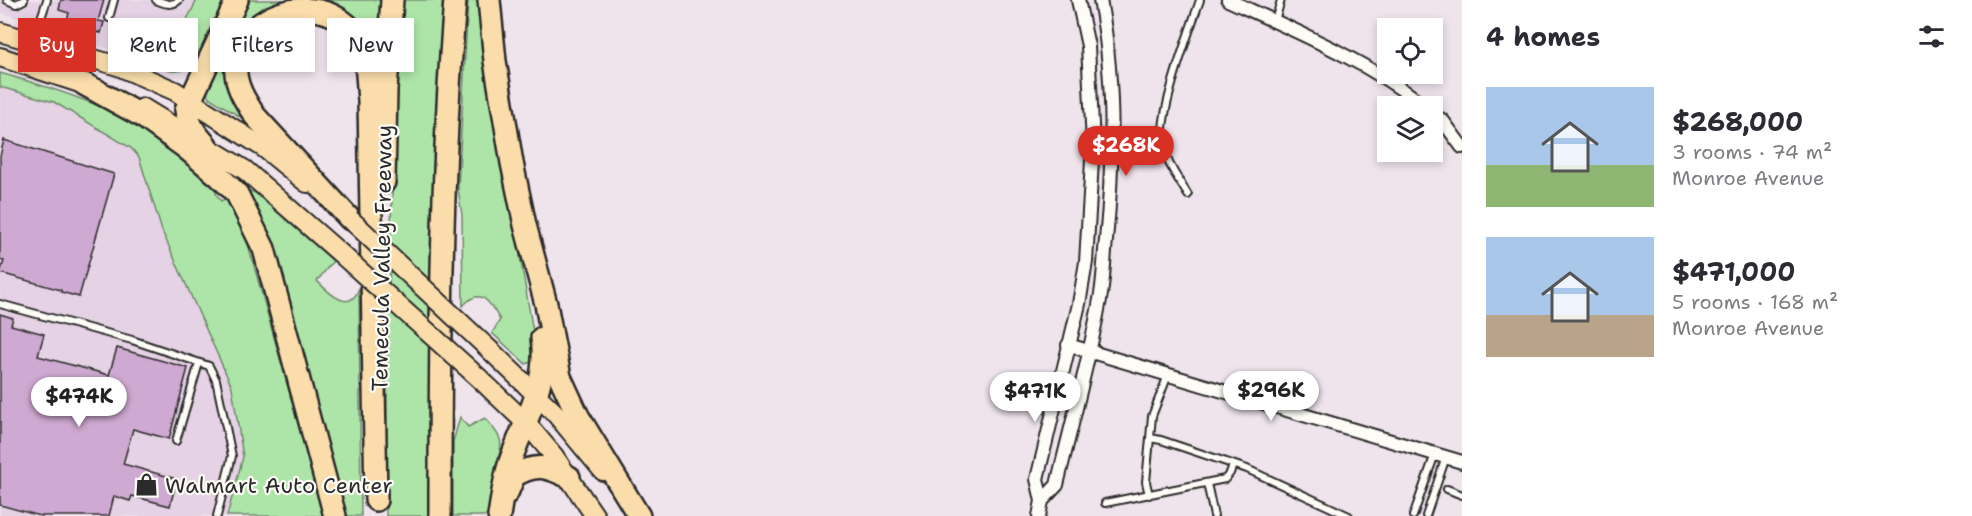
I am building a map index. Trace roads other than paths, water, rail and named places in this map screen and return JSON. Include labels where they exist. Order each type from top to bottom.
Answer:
[{"type":"highway","points":[[206,145],[194,132],[188,121],[186,110],[237,0]]},
{"type":"highway","name":"Temecula Valley Freeway","points":[[376,508],[386,90],[393,0]]},
{"type":"highway","points":[[440,516],[442,244],[454,0]]},
{"type":"highway","points":[[489,0],[503,113],[525,225],[544,352],[543,369],[537,394],[510,463],[499,516]]},
{"type":"highway","points":[[350,219],[255,116],[244,101],[238,84],[236,66],[246,38],[263,19],[284,8],[314,6],[340,18],[361,44],[365,61],[369,100],[376,508]]},
{"type":"highway","points":[[84,84],[142,116],[220,177],[237,194],[264,249],[334,516]]},
{"type":"highway","points":[[525,225],[546,304],[560,377],[568,399],[637,516]]},
{"type":"highway","points":[[499,516],[514,476],[523,470],[543,467],[569,477]]},
{"type":"main road","points":[[0,32],[18,37]]},
{"type":"main road","points":[[0,57],[118,95],[162,118],[245,170],[479,378],[526,424],[554,456],[595,516]]},
{"type":"main road","points":[[96,59],[151,79],[189,100],[264,148],[350,219],[537,394],[581,444],[637,516]]},
{"type":"street","points":[[1039,516],[1042,501],[1036,479],[1079,304],[1086,262],[1093,144],[1088,45],[1078,0]]},
{"type":"street","points":[[1042,501],[1057,485],[1101,293],[1109,209],[1112,141],[1108,69],[1100,0]]},
{"type":"street","points":[[1227,0],[1359,63],[1411,96]]},
{"type":"street","points":[[1443,121],[1462,147]]},
{"type":"street","points":[[1068,345],[1462,462]]},
{"type":"lane","points":[[7,0],[16,4],[24,0]]},
{"type":"lane","points":[[41,18],[47,0]]},
{"type":"lane","points":[[109,18],[114,0]]},
{"type":"lane","points":[[156,0],[168,4],[179,0]]},
{"type":"lane","points":[[1188,195],[1163,150],[1162,125],[1200,0]]},
{"type":"lane","points":[[1274,21],[1281,0]]},
{"type":"lane","points":[[0,304],[132,340],[209,366],[216,380],[232,456],[217,516]]},
{"type":"lane","points":[[176,441],[199,363]]},
{"type":"lane","points":[[1149,495],[1146,482],[1152,416],[1168,375]]},
{"type":"lane","points":[[1150,438],[1233,465],[1349,516]]},
{"type":"lane","points":[[1413,516],[1441,456]]},
{"type":"lane","points":[[1426,516],[1441,456]]},
{"type":"lane","points":[[1105,503],[1225,479],[1233,465]]},
{"type":"lane","points":[[1207,483],[1214,516]]},
{"type":"lane","points":[[1447,489],[1462,495]]},
{"type":"place","name":"Walmart Auto Center","points":[[147,485]]}]
